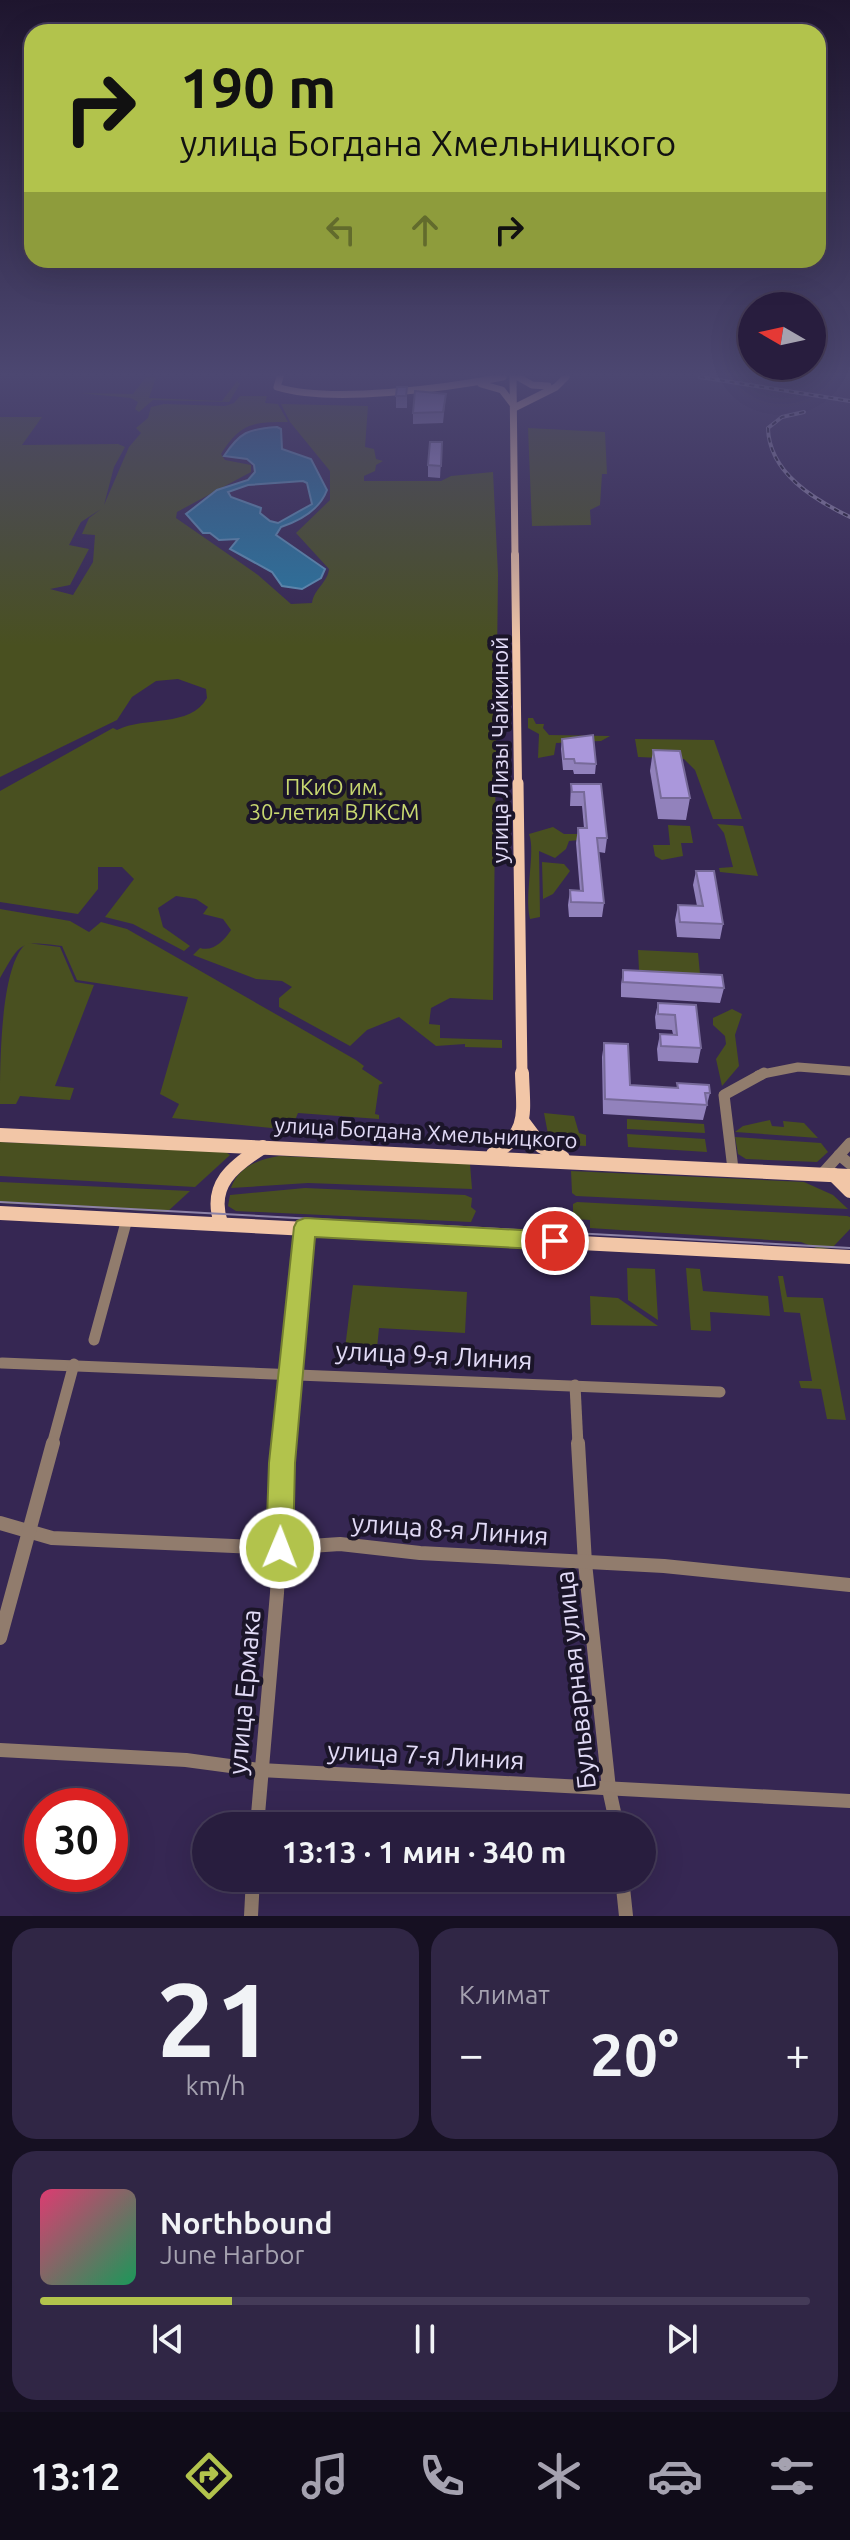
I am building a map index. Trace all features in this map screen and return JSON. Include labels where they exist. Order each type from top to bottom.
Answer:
[{"type":"main road","name":"улица Лизы Чайкиной","points":[[515,466],[523,1122]]},
{"type":"main road","points":[[485,1156],[510,1146],[523,1122],[541,1146],[569,1161]]},
{"type":"main road","name":"улица Богдана Хмельницкого","points":[[0,1135],[850,1176]]},
{"type":"main road","points":[[221,1223],[215,1198],[223,1177],[263,1147]]},
{"type":"main road","points":[[828,1174],[850,1191]]},
{"type":"main road","points":[[0,1213],[847,1256]]},
{"type":"street","points":[[733,1169],[724,1095],[745,1080],[779,1066],[850,1071]]},
{"type":"street","points":[[828,1174],[850,1143]]},
{"type":"street","points":[[839,1155],[850,1164]]},
{"type":"street","points":[[94,1340],[127,1219]]},
{"type":"street","name":"улица Ермака","points":[[258,1812],[280,1548],[282,1463],[305,1227]]},
{"type":"street","name":"улица 9-я Линия","points":[[2,1363],[292,1372],[720,1392]]},
{"type":"street","points":[[0,1638],[74,1364]]},
{"type":"street","name":"Бульварная улица","points":[[575,1385],[585,1563],[614,1812]]},
{"type":"street","name":"улица 8-я Линия","points":[[0,1523],[52,1538],[280,1548],[340,1544],[420,1553],[664,1566],[850,1585]]},
{"type":"street","name":"улица 7-я Линия","points":[[0,1750],[186,1760],[260,1770],[850,1801]]},
{"type":"street","points":[[251,1916],[252,1892]]},
{"type":"street","points":[[623,1892],[626,1916]]},
{"type":"green space","name":"ПКиО им. 30-летия ВЛКСМ","points":[[0,466],[114,466],[104,505],[121,466],[251,466],[251,472],[177,512],[176,518],[258,575],[291,604],[312,603],[329,569],[296,533],[330,500],[330,471],[326,466],[376,466],[375,471],[364,476],[364,481],[441,481],[451,476],[493,472],[498,574],[493,1000],[450,998],[431,1008],[429,1024],[440,1025],[440,1038],[502,1040],[502,1048],[465,1047],[465,1044],[436,1046],[399,1017],[367,1030],[350,1046],[279,1007],[279,998],[292,987],[282,981],[256,979],[193,955],[200,948],[218,945],[231,930],[223,919],[203,914],[208,907],[196,899],[176,896],[158,908],[163,927],[190,946],[184,951],[133,924],[105,917],[134,879],[122,867],[98,867],[98,889],[78,914],[0,902],[0,791],[113,728],[117,730],[140,723],[178,718],[190,714],[207,698],[206,689],[178,679],[156,681],[132,697],[117,720],[0,777]],"holes":[[[101,509],[89,518],[82,534],[95,535],[93,562],[73,595],[50,589],[70,585],[89,549],[69,545],[81,522]]]},
{"type":"green space","points":[[530,466],[607,466],[607,474],[602,474],[600,505],[590,510],[591,525],[532,526]]},
{"type":"green space","points":[[528,718],[533,718],[536,724],[544,724],[543,728],[549,735],[610,736],[601,741],[556,743],[554,755],[538,758],[539,734],[528,728]]},
{"type":"green space","points":[[635,739],[714,740],[742,819],[713,819],[695,770],[684,759],[638,757]]},
{"type":"green space","points":[[717,824],[743,826],[758,876],[720,872],[719,868],[733,867],[724,833]]},
{"type":"green space","points":[[668,825],[690,826],[693,843],[681,843],[683,856],[662,860],[655,856],[653,845],[670,845]]},
{"type":"green space","points":[[553,827],[564,834],[578,834],[579,840],[569,841],[566,849],[555,858],[539,851],[540,917],[530,919],[529,834]]},
{"type":"green space","points":[[542,862],[564,864],[570,871],[553,894],[543,899]]},
{"type":"green space","points":[[0,909],[70,921],[89,932],[101,922],[127,929],[364,1066],[362,1069],[383,1083],[379,1085],[375,1114],[379,1115],[379,1119],[298,1113],[291,1130],[172,1118],[179,1104],[160,1094],[188,997],[77,980],[62,946],[48,944],[23,946],[12,957],[0,978]]},
{"type":"green space","points":[[27,943],[60,947],[75,982],[94,985],[55,1086],[74,1088],[70,1100],[20,1096],[16,1104],[0,1104],[1,1041],[7,992],[11,971]]},
{"type":"green space","points":[[638,950],[698,953],[700,974],[639,970]]},
{"type":"green space","points":[[732,1009],[742,1014],[735,1035],[739,1066],[722,1086],[716,1059],[726,1044],[725,1036],[713,1025],[713,1018]]},
{"type":"green space","points":[[544,1113],[574,1116],[579,1133],[586,1135],[586,1146],[569,1145],[548,1134]]},
{"type":"green space","points":[[627,1119],[704,1124],[705,1133],[627,1129]]},
{"type":"green space","points":[[770,1120],[772,1126],[784,1127],[783,1121],[804,1123],[818,1138],[735,1132],[743,1126]]},
{"type":"green space","points":[[627,1134],[705,1139],[707,1152],[628,1147]]},
{"type":"green space","points":[[735,1137],[821,1143],[828,1152],[817,1162],[746,1159],[738,1154]]},
{"type":"green space","points":[[0,1142],[226,1152],[230,1155],[195,1187],[0,1176]]},
{"type":"green space","points":[[279,1156],[470,1164],[472,1189],[308,1183],[231,1188],[250,1165]]},
{"type":"green space","points":[[571,1171],[804,1182],[833,1195],[848,1209],[576,1196],[572,1193]]},
{"type":"green space","points":[[0,1182],[190,1191],[167,1212],[0,1203]]},
{"type":"green space","points":[[305,1188],[465,1195],[472,1198],[471,1207],[476,1211],[471,1222],[236,1211],[228,1206],[230,1195]]},
{"type":"green space","points":[[573,1204],[847,1216],[850,1217],[850,1229],[832,1248],[819,1249],[801,1242],[590,1228],[590,1220],[573,1219]]},
{"type":"green space","points":[[627,1268],[655,1269],[658,1320],[628,1300]]},
{"type":"green space","points":[[686,1268],[700,1269],[703,1291],[768,1296],[770,1316],[710,1312],[711,1331],[691,1330]]},
{"type":"green space","points":[[778,1276],[783,1276],[787,1297],[823,1298],[846,1420],[827,1419],[821,1389],[801,1388],[799,1381],[812,1381],[800,1313],[784,1312]]},
{"type":"green space","points":[[353,1285],[467,1292],[465,1333],[379,1328],[376,1358],[344,1356]]},
{"type":"green space","points":[[590,1296],[618,1298],[658,1326],[591,1325]]},
{"type":"water","points":[[254,466],[315,466],[327,490],[315,508],[281,527],[276,535],[325,569],[321,578],[302,589],[282,586],[272,572],[230,549],[238,539],[219,540],[210,533],[203,533],[186,514],[217,490],[248,480],[255,472]],"holes":[[[303,481],[307,483],[312,504],[278,523],[260,513],[261,508],[231,497],[228,492],[248,485]]]},
{"type":"building","points":[[593,735],[596,764],[564,759],[562,739]]},
{"type":"building","points":[[653,750],[680,751],[690,798],[661,798]]},
{"type":"building","points":[[571,784],[601,784],[607,838],[597,838],[604,903],[571,902],[570,890],[583,891],[578,828],[587,828],[584,792],[572,792]]},
{"type":"building","points":[[696,871],[714,871],[723,924],[680,922],[678,905],[703,906]]},
{"type":"building","points":[[623,970],[722,975],[724,988],[623,982]]},
{"type":"building","points":[[658,1003],[696,1005],[701,1048],[661,1046],[660,1034],[677,1035],[675,1015],[658,1014]]},
{"type":"building","points":[[604,1043],[628,1044],[630,1085],[678,1088],[677,1083],[709,1085],[710,1093],[705,1093],[707,1105],[605,1099]]},
{"type":"tram line","points":[[0,1202],[850,1248]]},
{"type":"railway","points":[[782,466],[809,493],[850,517]]},
{"type":"route","points":[[280,1548],[282,1463],[305,1227],[555,1241]]}]
